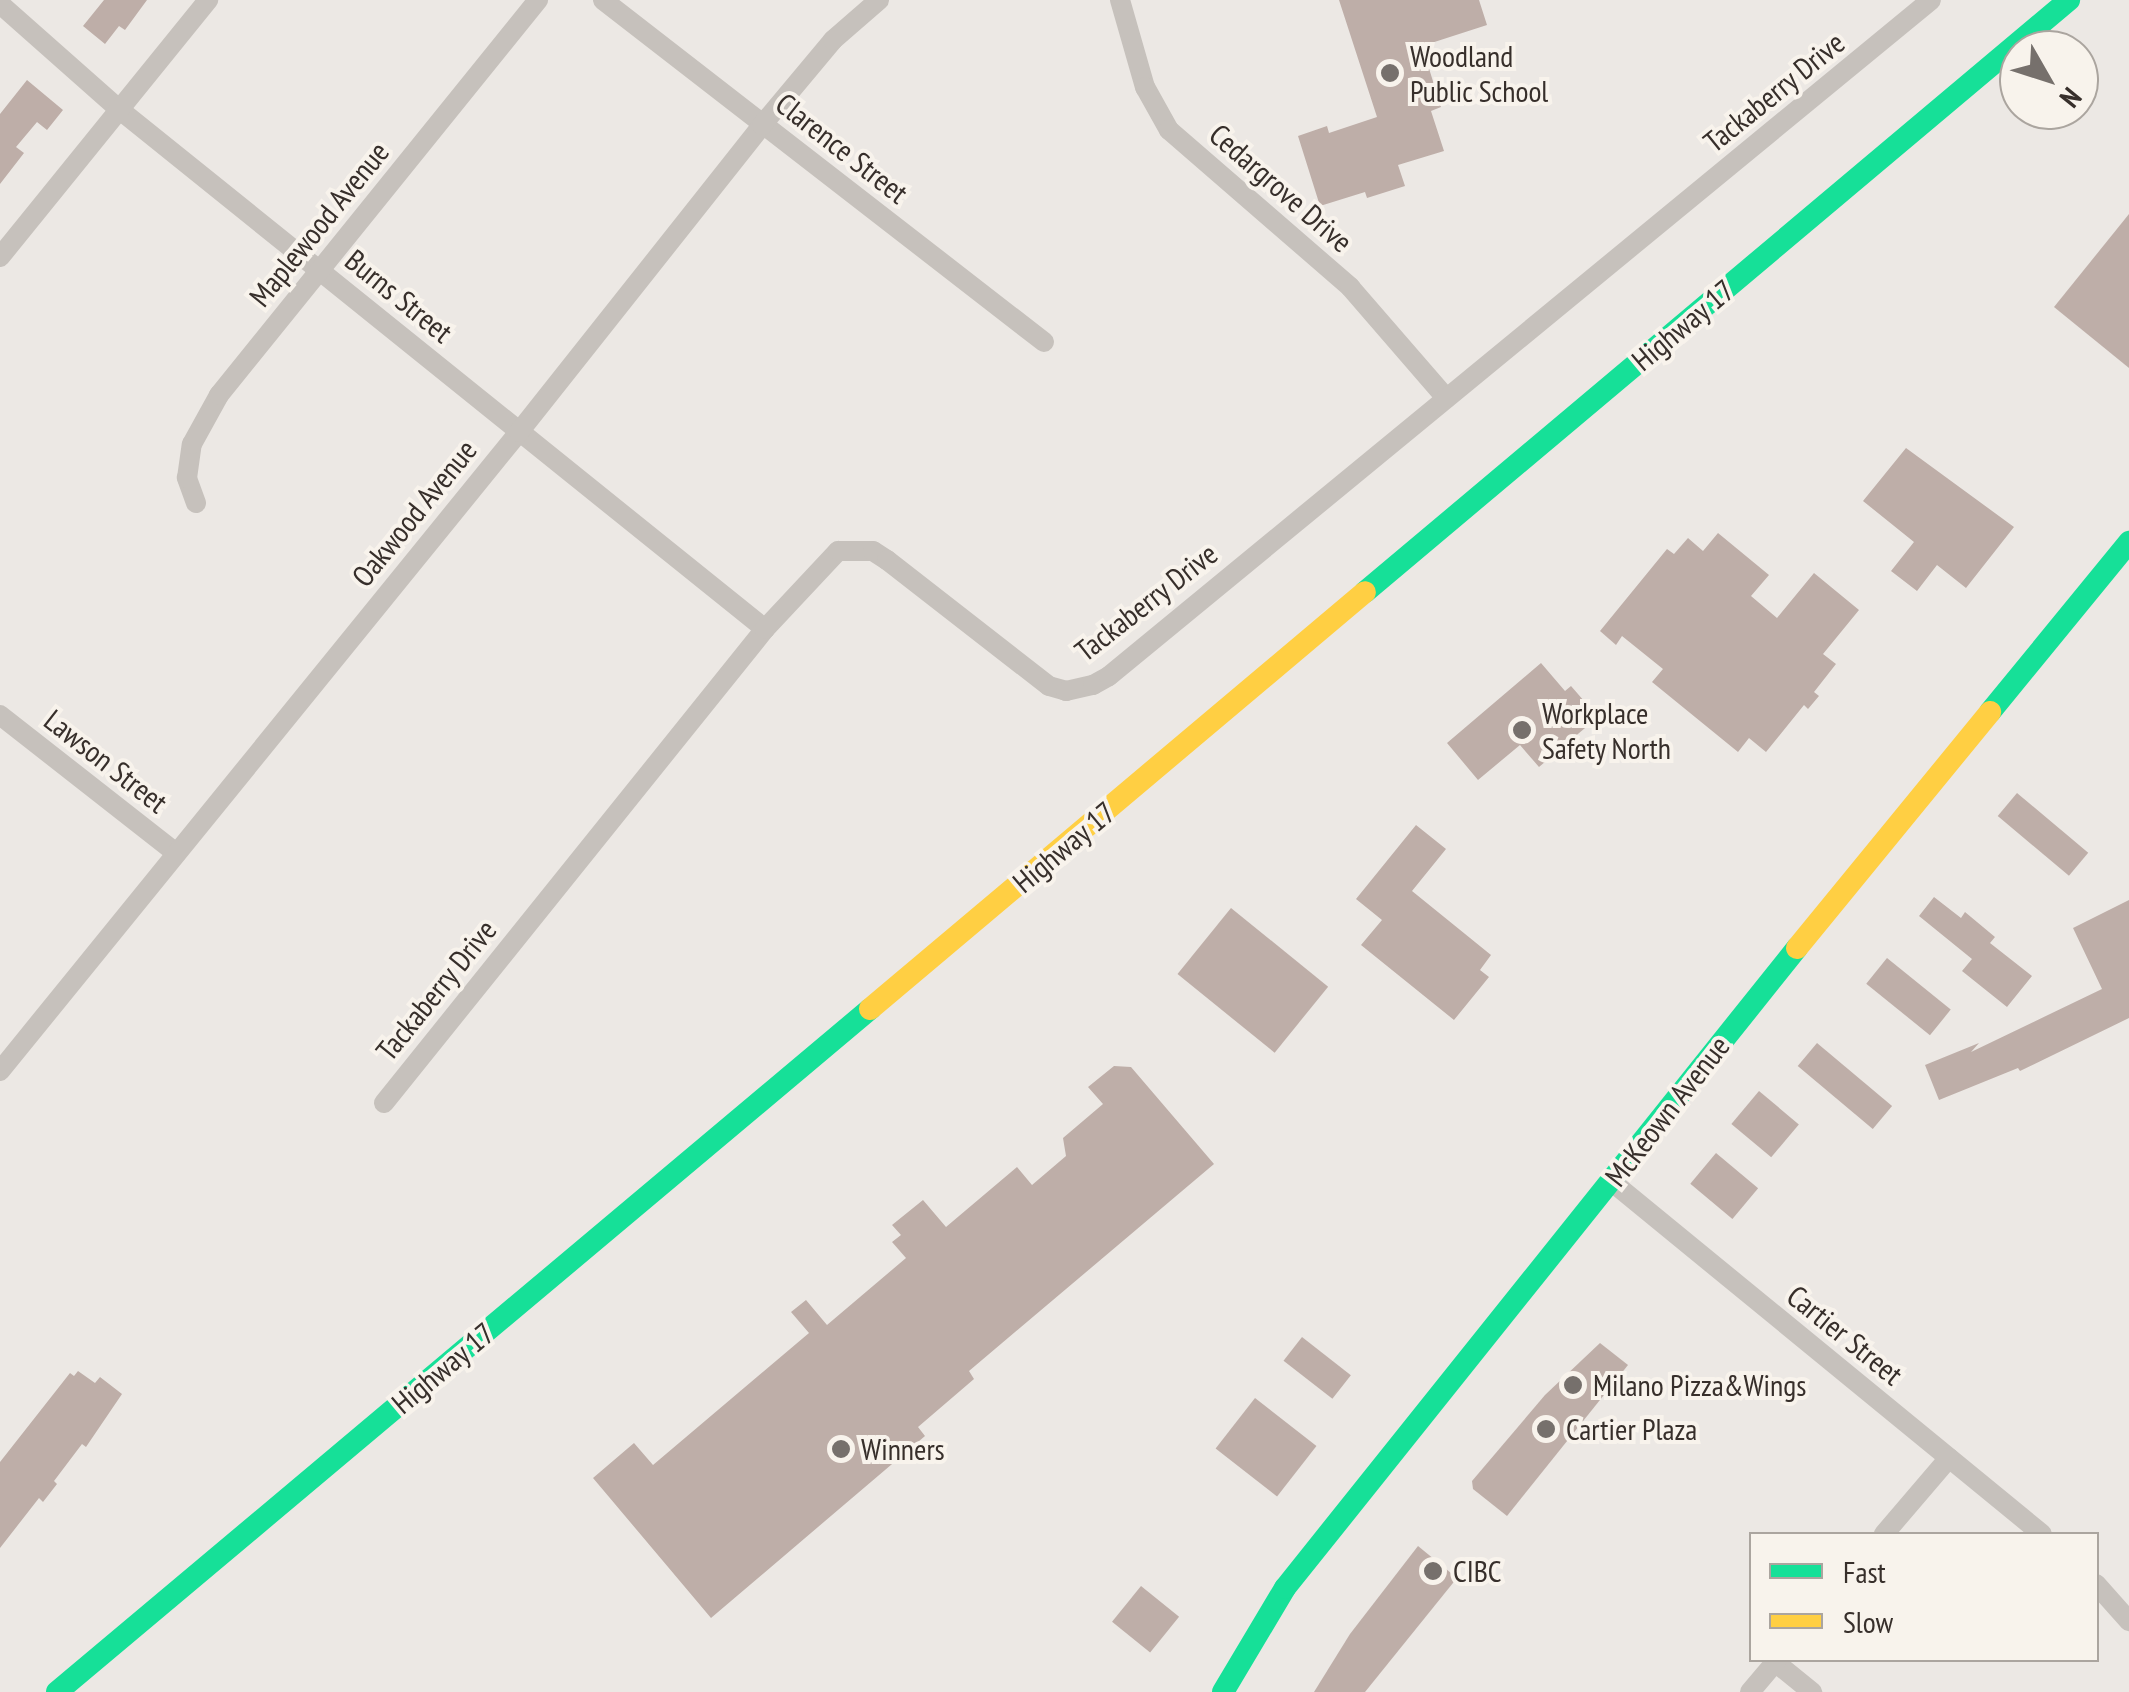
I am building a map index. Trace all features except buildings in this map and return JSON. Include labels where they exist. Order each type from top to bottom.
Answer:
[{"type":"main road","name":"Highway 17","points":[[56,1692],[2069,0]]},
{"type":"main road","name":"McKeown Avenue","points":[[1223,1692],[1286,1588],[2129,542]]},
{"type":"street","points":[[0,257],[208,0]]},
{"type":"street","name":"Maplewood Avenue","points":[[196,503],[187,478],[192,444],[219,395],[538,0]]},
{"type":"street","name":"Clarence Street","points":[[603,0],[1044,342]]},
{"type":"street","name":"Oakwood Avenue","points":[[0,1070],[520,432],[762,125],[833,40],[879,0]]},
{"type":"street","name":"Cedargrove Drive","points":[[1120,0],[1145,87],[1169,130],[1350,286],[1446,398]]},
{"type":"street","name":"Tackaberry Drive","points":[[384,1103],[766,629],[838,551],[872,552],[1048,686],[1080,689],[1110,676],[1931,0]]},
{"type":"street","name":"Burns Street","points":[[0,4],[120,110],[766,629]]},
{"type":"street","name":"Lawson Street","points":[[0,715],[176,853]]},
{"type":"street","name":"Cartier Street","points":[[1611,1182],[2040,1532]]},
{"type":"street","points":[[1886,1532],[1949,1458]]},
{"type":"street","points":[[2099,1587],[2129,1621]]},
{"type":"street","points":[[1750,1692],[1775,1662]]},
{"type":"street","points":[[1777,1662],[1812,1692]]},
{"type":"traffic: fast","points":[[1365,592],[2069,0]]},
{"type":"traffic: fast","points":[[1990,712],[2129,542]]},
{"type":"traffic: fast","points":[[1223,1692],[1285,1588],[1797,948]]},
{"type":"traffic: fast","points":[[57,1692],[870,1009]]},
{"type":"traffic: slow","points":[[870,1009],[1365,592]]},
{"type":"traffic: slow","points":[[1797,948],[1990,712]]},
{"type":"place","name":"Woodland Public School","points":[[1390,73]]},
{"type":"place","name":"Workplace Safety North","points":[[1522,730]]},
{"type":"place","name":"Milano Pizza&Wings","points":[[1573,1385]]},
{"type":"place","name":"Cartier Plaza","points":[[1546,1429]]},
{"type":"place","name":"Winners","points":[[841,1449]]},
{"type":"place","name":"CIBC","points":[[1433,1571]]}]
